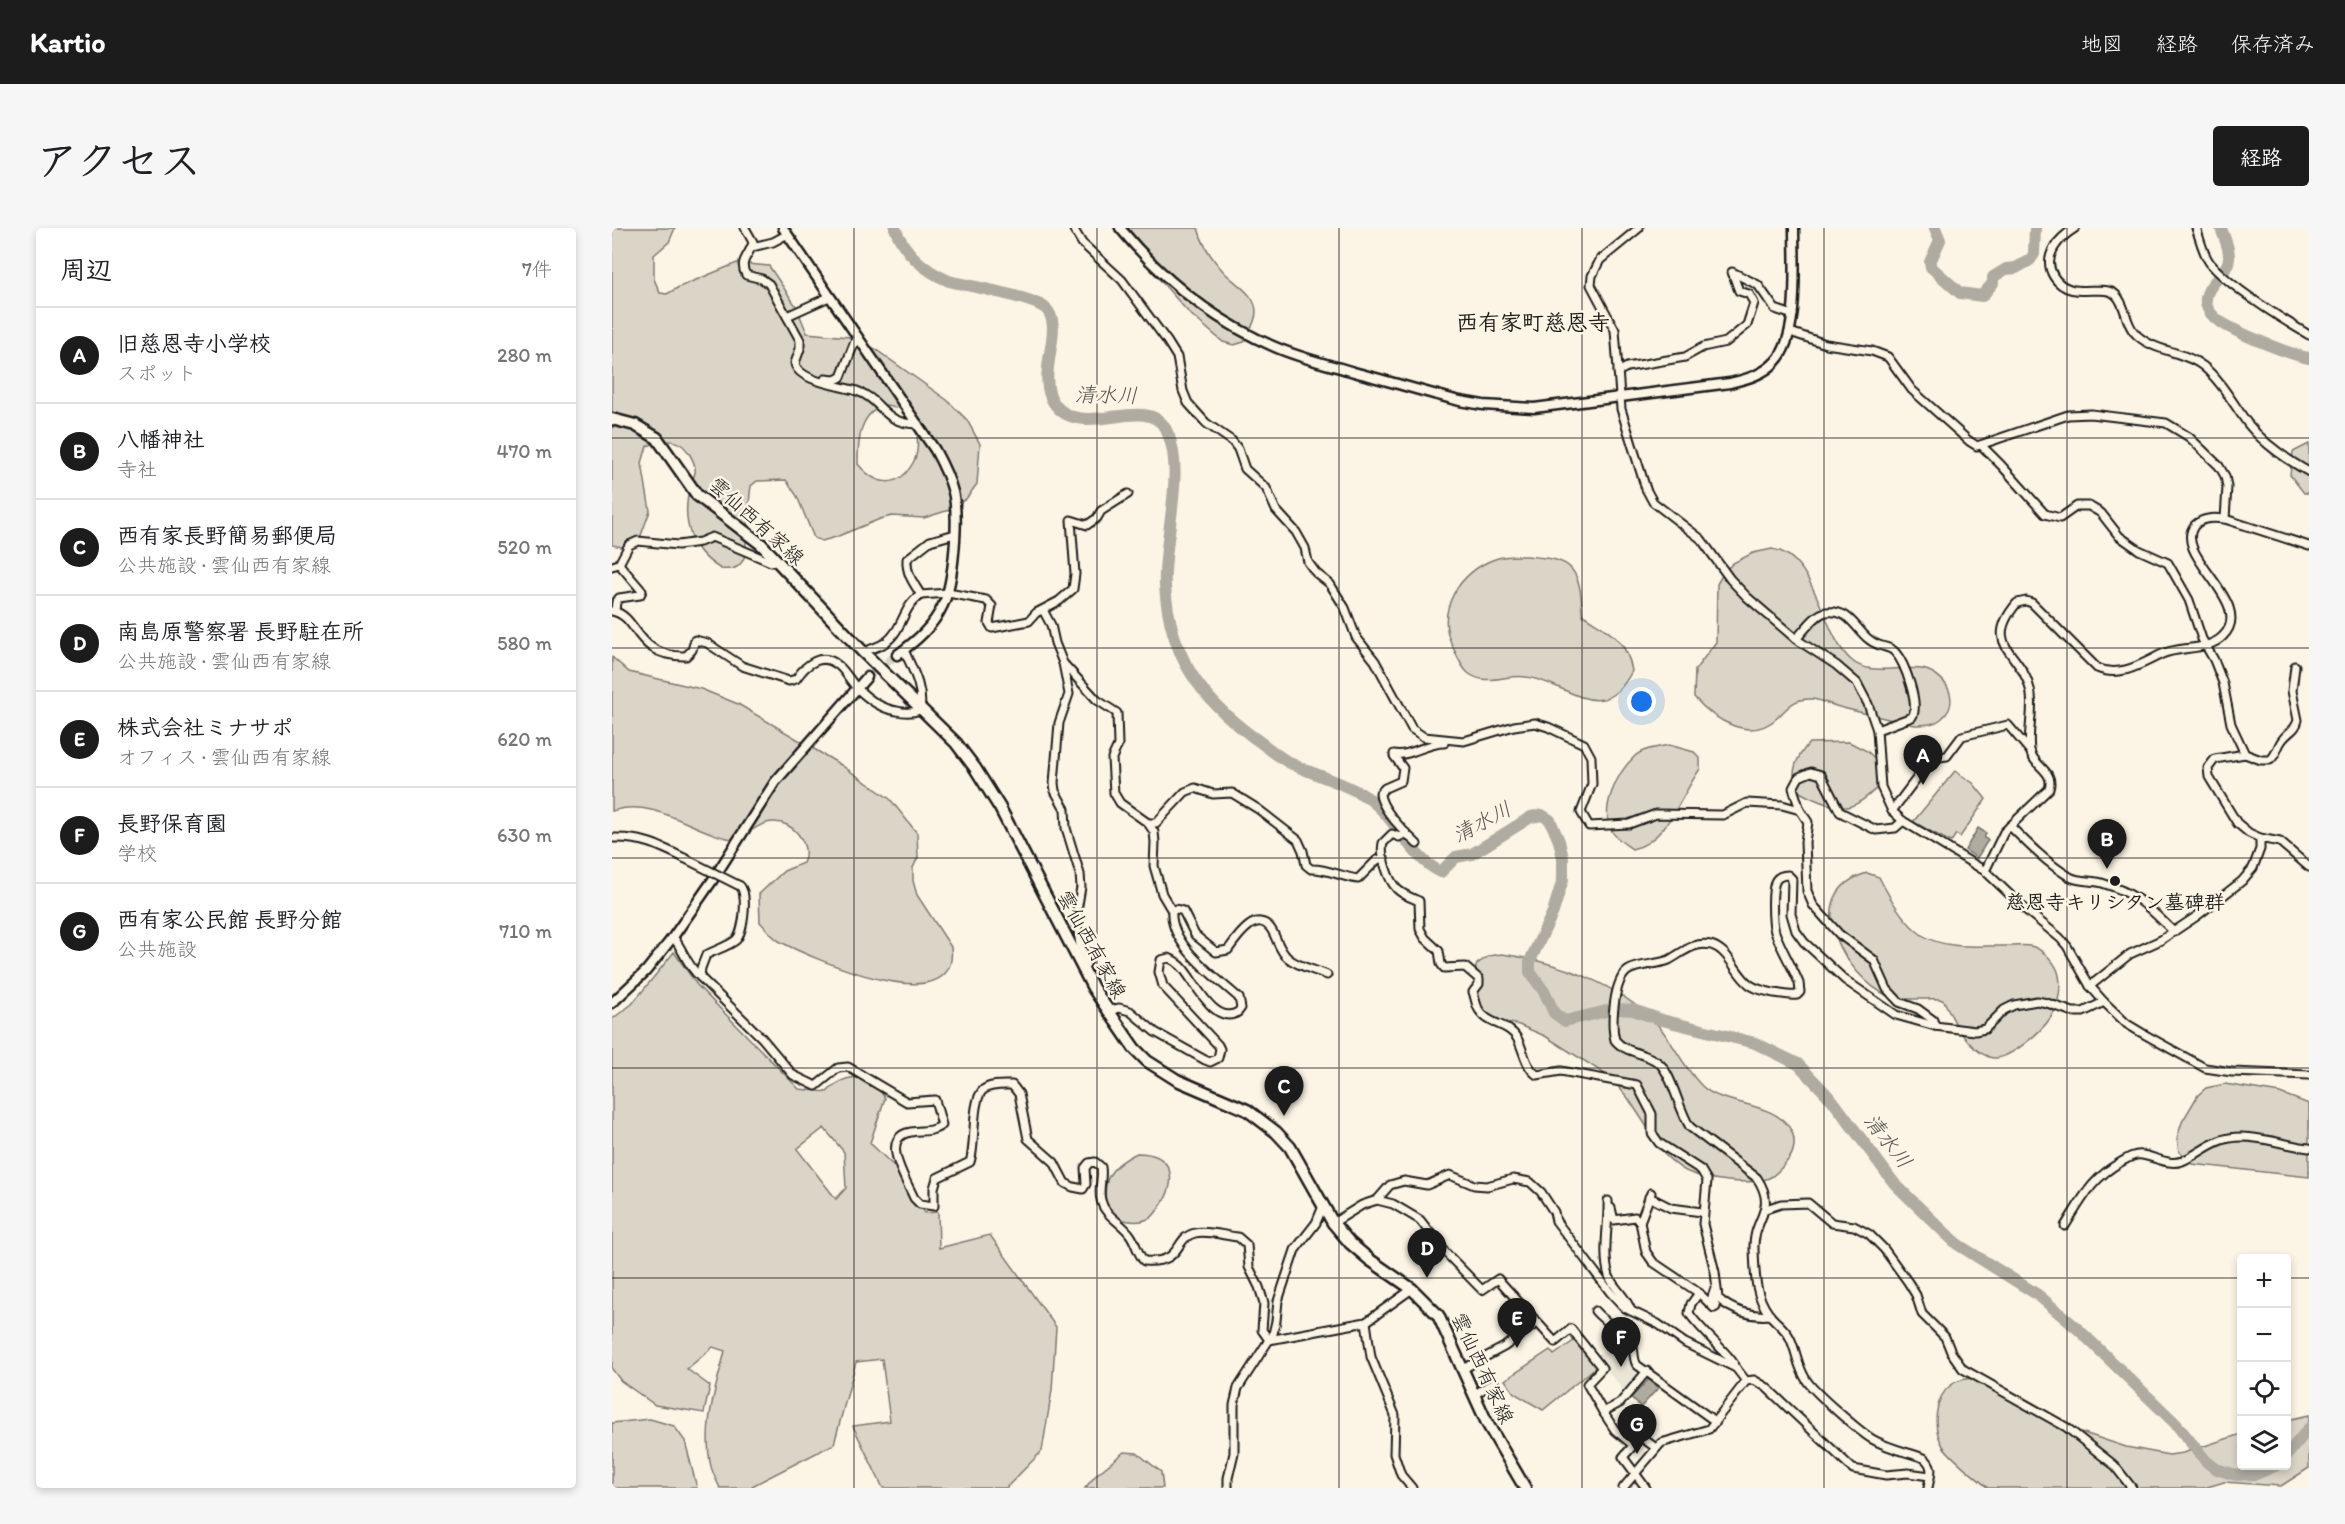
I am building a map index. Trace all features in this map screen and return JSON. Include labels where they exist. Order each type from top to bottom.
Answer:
[{"type":"main road","name":"雲仙西有家線","points":[[612,419],[634,425],[657,438],[698,495],[761,544],[780,562],[864,653],[956,743],[1000,808],[1083,969],[1107,1011],[1134,1048],[1147,1061],[1177,1080],[1234,1103],[1260,1119],[1290,1147],[1333,1223],[1350,1244],[1412,1289],[1438,1315],[1487,1423],[1526,1488]]},
{"type":"street","points":[[745,228],[751,236],[752,247],[745,257],[743,268],[746,275],[762,279],[769,284],[800,340],[795,367],[799,372],[815,381],[866,394],[892,419],[906,424],[918,424]]},
{"type":"street","points":[[1072,228],[1082,243],[1122,280],[1167,341],[1177,357],[1183,390],[1188,403],[1206,423],[1232,441],[1238,449],[1245,469],[1266,488],[1276,510],[1300,540],[1308,562],[1316,573],[1330,584],[1345,608],[1356,637],[1375,661],[1412,729],[1424,737],[1464,741]]},
{"type":"street","points":[[1120,228],[1166,278],[1192,300],[1274,346],[1307,359],[1483,405],[1534,408],[1730,383],[1750,378],[1775,363],[1783,353],[1790,332],[1794,228]]},
{"type":"street","points":[[1639,228],[1600,260],[1592,276],[1591,285],[1615,330],[1619,398],[1646,489],[1653,502],[1701,539],[1742,591],[1796,639],[1836,665],[1857,683],[1868,704],[1877,730],[1881,787],[1892,811],[1903,821],[1985,871],[2060,938],[2090,986],[2127,1024],[2142,1034],[2205,1068],[2232,1072],[2309,1075]]},
{"type":"street","points":[[2075,228],[2062,236],[2054,246],[2050,257],[2050,267],[2057,281],[2076,291],[2112,292],[2119,297],[2129,326],[2135,334],[2144,342],[2199,363],[2210,372],[2266,444],[2284,458],[2309,472]]},
{"type":"street","points":[[2196,228],[2209,262],[2223,275],[2309,334]]},
{"type":"street","points":[[752,247],[773,242],[784,232],[918,424],[948,474],[954,494],[955,534],[948,593],[944,605],[932,624],[919,639],[900,652],[917,679],[921,697],[920,710],[906,712],[883,708],[855,689],[839,666],[827,659],[819,659],[804,666],[796,679],[789,681],[742,666],[706,644],[695,640],[692,650],[686,656],[669,656],[657,652],[644,643],[625,618],[613,611],[619,598],[640,595],[642,591],[616,565],[629,545],[638,541],[678,544],[700,542],[712,537],[771,562],[780,562]]},
{"type":"street","points":[[1618,372],[1627,367],[1685,357],[1703,347],[1726,342],[1747,325],[1754,303],[1749,294],[1739,291],[1732,272],[1758,285],[1775,309],[1792,315]]},
{"type":"street","points":[[787,316],[829,297]]},
{"type":"street","points":[[1790,332],[1826,344],[1872,351],[1888,357],[1912,390],[1969,441],[1981,446],[2045,514],[2060,518],[2077,506],[2089,506],[2101,513],[2118,536],[2139,550],[2168,563],[2189,600],[2202,639],[2223,683],[2230,724],[2245,754]]},
{"type":"street","points":[[808,376],[831,380],[841,377],[857,336]]},
{"type":"street","points":[[1981,446],[2053,418],[2068,415],[2091,414],[2166,423],[2189,436],[2219,466],[2225,476],[2227,487],[2225,519]]},
{"type":"street","points":[[864,653],[886,643],[899,627],[914,599],[921,596],[948,593],[986,600],[992,610],[989,623],[992,628],[1024,622],[1059,601],[1073,589],[1075,574],[1071,520],[1074,519],[1080,524],[1087,525],[1097,518],[1101,511],[1128,494]]},
{"type":"street","points":[[2030,751],[2031,691],[2004,642],[2001,631],[2017,603],[2026,601],[2032,603],[2097,668],[2107,672],[2127,670],[2170,651],[2206,645],[2224,636],[2230,623],[2230,609],[2194,551],[2190,538],[2191,531],[2198,522],[2212,518],[2225,519],[2309,546]]},
{"type":"street","points":[[921,596],[910,578],[907,559],[930,541],[955,534]]},
{"type":"street","points":[[1043,610],[1051,626],[1054,644],[1063,663],[1069,694],[1059,723],[1054,783],[1055,791],[1065,809],[1066,828],[1082,880],[1077,917],[1080,945],[1088,961],[1083,969]]},
{"type":"street","points":[[1796,639],[1817,616],[1832,612],[1850,618],[1868,638],[1895,653],[1910,684],[1915,711],[1912,717],[1877,730]]},
{"type":"street","points":[[1063,663],[1097,700],[1117,713],[1118,745],[1112,758],[1114,793],[1120,803],[1148,823],[1154,832],[1154,866],[1162,894],[1172,911],[1173,923],[1183,946],[1239,998],[1240,1002],[1238,1012],[1228,1016],[1222,1014],[1203,998],[1182,967],[1169,958],[1161,960],[1158,972],[1163,986],[1220,1049],[1218,1058],[1210,1062],[1155,1032],[1130,1011],[1119,1008],[1107,1011]]},
{"type":"street","points":[[2295,666],[2291,686],[2297,725],[2281,741],[2274,756],[2270,760],[2261,760],[2245,754],[2215,759],[2210,763],[2208,773],[2229,813],[2237,823],[2249,833],[2260,838],[2280,842],[2309,867]]},
{"type":"street","points":[[612,1003],[646,970],[673,937],[775,783],[867,677]]},
{"type":"street","points":[[1417,844],[1403,835],[1380,797],[1383,789],[1398,783],[1402,777],[1403,768],[1394,754],[1404,755],[1417,748],[1439,743],[1458,744],[1514,726],[1535,723],[1584,744],[1591,757],[1592,784],[1581,812],[1589,826],[1629,824],[1656,814],[1723,815],[1747,803],[1782,805],[1800,810]]},
{"type":"street","points":[[1892,811],[1932,758],[1947,756],[1962,736],[2008,725],[2049,774],[2051,783],[2049,789],[1999,839],[1985,871]]},
{"type":"street","points":[[1903,821],[1895,828],[1876,830],[1840,812],[1821,775],[1811,772],[1799,777],[1793,788],[1800,810],[1808,822],[1805,842],[1807,891],[1813,905],[1839,934],[1874,960],[1887,989],[1899,1002],[1918,1009],[1933,1020],[1935,1026]]},
{"type":"street","points":[[1148,823],[1156,823],[1185,792],[1195,788],[1213,794],[1232,793],[1258,809],[1298,840],[1304,851],[1306,865],[1311,869],[1321,868],[1347,878],[1358,879],[1377,860],[1384,858]]},
{"type":"street","points":[[2010,826],[2035,851],[2070,877],[2078,880],[2092,880],[2132,894],[2174,932]]},
{"type":"street","points":[[1403,835],[1392,834],[1383,843],[1384,858],[1396,888],[1419,901],[1420,929],[1425,938],[1439,951],[1444,968],[1465,967],[1479,979],[1479,984],[1473,992],[1479,1011],[1494,1023],[1507,1027],[1516,1035],[1533,1073],[1545,1075],[1561,1071],[1637,1085],[1652,1114],[1652,1133],[1659,1143],[1701,1170],[1707,1180],[1702,1212],[1703,1224],[1715,1272],[1718,1299],[1755,1316],[1770,1315]]},
{"type":"street","points":[[612,838],[644,840],[740,886],[745,895],[740,932],[736,940],[706,955],[700,977]]},
{"type":"street","points":[[2090,986],[2130,954],[2174,932],[2242,881],[2253,868],[2260,849],[2260,838]]},
{"type":"street","points":[[1928,1488],[1932,1469],[1930,1463],[1924,1458],[1872,1439],[1815,1390],[1800,1368],[1790,1337],[1770,1315],[1759,1299],[1757,1290],[1755,1233],[1766,1209],[1766,1195],[1757,1178],[1690,1127],[1683,1116],[1663,1066],[1615,1040],[1613,1022],[1621,978],[1629,970],[1661,963],[1687,948],[1702,944],[1722,951],[1748,983],[1756,988],[1792,996],[1797,994],[1800,992],[1799,983],[1775,931],[1773,888],[1776,879],[1788,875],[1792,879],[1791,914],[1796,930],[1804,942],[1845,980],[1896,1015],[1935,1026],[1975,1031],[1985,1029],[2004,1010],[2014,1005],[2037,1001],[2073,1012],[2083,1012],[2104,1002]]},
{"type":"street","points":[[1172,911],[1176,909],[1183,911],[1195,935],[1220,953],[1228,950],[1245,927],[1250,924],[1267,925],[1289,960],[1327,975]]},
{"type":"street","points":[[673,937],[680,946],[686,962],[762,1038],[793,1075],[816,1086],[838,1068],[848,1067],[859,1071],[907,1102],[935,1100],[942,1125],[933,1131],[909,1132],[901,1135],[896,1139],[893,1149],[914,1198],[920,1204],[934,1206],[934,1188],[937,1178],[970,1162],[973,1154],[975,1117],[980,1096],[984,1090],[991,1086],[1011,1085],[1019,1094],[1028,1138],[1053,1162],[1065,1183],[1083,1189],[1086,1184],[1085,1168],[1089,1163],[1095,1162],[1101,1167],[1103,1175],[1099,1192],[1101,1204],[1131,1236],[1144,1261],[1158,1262],[1171,1258],[1185,1239],[1195,1233],[1243,1240],[1247,1245],[1249,1266],[1264,1303],[1262,1330],[1270,1339]]},
{"type":"street","points":[[2065,1226],[2088,1190],[2104,1171],[2132,1156],[2141,1154],[2173,1163],[2182,1161],[2227,1138],[2252,1138],[2309,1148]]},
{"type":"street","points":[[1333,1223],[1351,1211],[1377,1200],[1390,1185],[1404,1180],[1427,1185],[1450,1174],[1474,1185],[1487,1186],[1513,1179],[1530,1182],[1541,1192],[1554,1212],[1556,1221],[1610,1292],[1631,1311],[1658,1324],[1684,1343],[1736,1368]]},
{"type":"street","points":[[1702,1212],[1671,1208],[1650,1195],[1640,1222],[1646,1252],[1653,1262],[1699,1293],[1714,1308],[1716,1307],[1712,1297],[1716,1288]]},
{"type":"street","points":[[1377,1200],[1393,1204],[1420,1220],[1445,1252],[1482,1290],[1498,1279],[1555,1342],[1571,1329],[1602,1368],[1587,1384],[1615,1430],[1633,1445]]},
{"type":"street","points":[[1766,1209],[1781,1204],[1808,1203],[1832,1223],[1854,1226],[1869,1234],[1884,1249],[1908,1282],[1916,1295],[1922,1314],[1945,1337],[1951,1352],[1963,1369],[2066,1427],[2114,1465],[2132,1488]]},
{"type":"street","points":[[1631,1311],[1628,1302],[1614,1285],[1609,1274],[1608,1204],[1612,1208],[1614,1220],[1635,1217],[1640,1222]]},
{"type":"street","points":[[1228,1488],[1234,1453],[1234,1405],[1238,1388],[1270,1339],[1276,1321],[1278,1301],[1295,1250],[1316,1223],[1323,1206]]},
{"type":"street","points":[[1270,1339],[1366,1322],[1412,1289]]},
{"type":"street","points":[[1699,1293],[1689,1312],[1719,1349],[1731,1359],[1746,1381]]},
{"type":"street","points":[[1595,1311],[1605,1322],[1629,1340],[1633,1348],[1634,1361],[1716,1422]]},
{"type":"street","points":[[1366,1322],[1371,1357],[1395,1415],[1394,1454],[1401,1475],[1412,1488]]},
{"type":"street","points":[[1463,1369],[1504,1347],[1538,1322]]},
{"type":"street","points":[[1603,1412],[1620,1403],[1647,1371]]},
{"type":"street","points":[[1623,1488],[1656,1448],[1667,1440],[1709,1429],[1746,1381],[1754,1380],[1766,1387],[1853,1469],[1886,1475],[1908,1473],[1930,1476]]},
{"type":"street","points":[[1474,1395],[1494,1382]]},
{"type":"street","points":[[1646,1488],[1623,1459],[1624,1455],[1639,1438],[1643,1437],[1656,1448]]},
{"type":"shaded area","points":[[612,228],[675,228],[669,242],[654,255],[654,279],[660,293],[667,294],[737,263],[769,266],[796,306],[807,333],[849,337],[872,347],[947,400],[967,420],[980,444],[977,484],[966,499],[949,510],[924,518],[892,516],[822,541],[814,538],[797,496],[786,480],[757,481],[751,486],[745,555],[739,565],[721,569],[702,553],[690,534],[687,499],[695,471],[690,455],[677,442],[666,441],[654,444],[647,446],[642,463],[650,511],[640,538],[622,547],[612,545]],"holes":[[[886,405],[901,408],[915,419],[917,451],[908,470],[901,477],[887,482],[872,477],[858,464],[860,437],[865,420],[877,409]]]},
{"type":"shaded area","points":[[1114,228],[1198,228],[1205,246],[1216,262],[1253,300],[1255,320],[1244,342],[1234,345],[1223,342],[1189,313]]},
{"type":"shaded area","points":[[2309,444],[2309,493],[2304,493],[2290,475],[2293,452]]},
{"type":"shaded area","points":[[1772,549],[1787,554],[1799,565],[1817,597],[1832,632],[1851,660],[1868,668],[1917,668],[1934,673],[1946,684],[1949,691],[1951,698],[1947,713],[1932,724],[1915,725],[1806,699],[1792,704],[1767,725],[1744,728],[1733,726],[1702,706],[1694,697],[1695,670],[1716,642],[1717,584],[1733,563],[1753,553]]},
{"type":"shaded area","points":[[1527,556],[1557,560],[1570,568],[1579,584],[1583,615],[1615,637],[1626,651],[1632,671],[1621,688],[1609,697],[1596,700],[1584,698],[1526,677],[1482,679],[1468,673],[1461,664],[1448,632],[1447,618],[1454,593],[1471,573],[1482,565],[1502,557]]},
{"type":"shaded area","points":[[612,657],[629,672],[701,689],[738,704],[841,765],[890,799],[917,833],[918,857],[913,868],[913,881],[917,895],[951,947],[948,970],[932,981],[909,984],[880,979],[820,960],[774,937],[760,922],[759,894],[784,871],[803,863],[805,856],[803,842],[799,835],[787,825],[780,822],[763,824],[739,840],[707,832],[676,818],[645,809],[629,808],[612,811]]},
{"type":"shaded area","points":[[1849,742],[1867,751],[1880,763],[1878,787],[1859,802],[1846,807],[1827,804],[1796,790],[1794,770],[1801,753],[1809,743]]},
{"type":"shaded area","points":[[1669,745],[1694,752],[1700,758],[1700,769],[1664,827],[1644,845],[1632,849],[1618,839],[1611,830],[1608,812],[1612,791],[1622,772],[1637,754]]},
{"type":"shaded area","points":[[1955,771],[1973,783],[1986,799],[1960,837],[1956,834],[1951,842],[1913,822]]},
{"type":"shaded area","points":[[1978,828],[1986,833],[1984,838],[1988,840],[1977,858],[1965,850]]},
{"type":"shaded area","points":[[1867,873],[1879,877],[1903,916],[1915,930],[1932,940],[1966,946],[2028,946],[2046,954],[2057,969],[2060,987],[2051,1017],[2032,1038],[2014,1051],[2005,1056],[1989,1057],[1967,1041],[1944,1001],[1895,998],[1873,987],[1857,972],[1844,954],[1835,935],[1832,916],[1835,898],[1846,883]]},
{"type":"shaded area","points":[[674,952],[697,985],[799,1089],[827,1092],[842,1081],[858,1078],[879,1090],[885,1098],[870,1143],[896,1168],[925,1213],[938,1212],[939,1248],[990,1235],[1056,1327],[1052,1390],[1042,1451],[1006,1488],[883,1488],[853,1426],[890,1421],[882,1359],[856,1362],[834,1444],[752,1488],[720,1488],[711,1465],[708,1448],[709,1419],[725,1351],[713,1347],[687,1369],[710,1386],[704,1413],[655,1405],[621,1381],[612,1369],[612,1019],[632,1004]],"holes":[[[824,1128],[844,1152],[846,1188],[836,1199],[797,1149]]]},
{"type":"shaded area","points":[[1502,954],[1565,969],[1624,997],[1657,1024],[1703,1087],[1723,1098],[1773,1114],[1783,1121],[1794,1137],[1790,1157],[1772,1177],[1751,1182],[1706,1177],[1679,1167],[1666,1156],[1628,1098],[1610,1077],[1545,1036],[1519,1025],[1492,1019],[1481,1009],[1473,976],[1477,964],[1489,956]]},
{"type":"shaded area","points":[[2225,1084],[2280,1093],[2309,1104],[2309,1177],[2192,1164],[2179,1152],[2177,1138],[2182,1122],[2198,1095],[2206,1088]]},
{"type":"shaded area","points":[[1137,1153],[1149,1154],[1159,1158],[1165,1164],[1171,1179],[1165,1198],[1154,1215],[1145,1220],[1124,1220],[1108,1215],[1105,1194],[1108,1178],[1118,1165]]},
{"type":"shaded area","points":[[1621,1338],[1627,1341],[1643,1374],[1626,1393],[1596,1357]]},
{"type":"shaded area","points":[[1575,1340],[1596,1367],[1543,1410],[1514,1393],[1505,1380],[1550,1350],[1554,1355]]},
{"type":"shaded area","points":[[1973,1378],[2078,1431],[2126,1447],[2169,1455],[2183,1453],[2237,1435],[2237,1470],[2291,1470],[2291,1419],[2309,1415],[2309,1468],[2281,1486],[2224,1482],[2204,1488],[1988,1488],[1947,1451],[1937,1431],[1938,1405],[1941,1397],[1951,1385]]},
{"type":"shaded area","points":[[1649,1379],[1658,1388],[1641,1407],[1631,1398]]},
{"type":"shaded area","points":[[650,1419],[674,1426],[685,1441],[697,1488],[612,1488],[612,1423]]},
{"type":"shaded area","points":[[1124,1452],[1137,1453],[1161,1472],[1163,1488],[1085,1488],[1096,1475]]},
{"type":"waterway","name":"清水川","points":[[895,228],[904,245],[916,260],[940,277],[1014,296],[1045,308],[1051,316],[1053,326],[1047,379],[1049,392],[1054,403],[1065,414],[1095,419],[1143,415],[1156,418],[1165,428],[1171,444],[1174,463],[1165,568],[1168,611],[1173,633],[1190,672],[1202,689],[1234,722],[1290,763],[1368,798],[1387,816],[1420,857],[1441,872],[1456,857],[1472,854],[1531,817],[1542,815],[1550,820],[1563,858],[1563,879],[1553,912],[1530,961],[1530,972],[1545,993],[1554,1013],[1565,1021],[1615,1009],[1633,1010],[1662,1020],[1755,1043],[1798,1064],[1833,1101],[1894,1183],[1939,1227],[1957,1244],[2038,1295],[2079,1330],[2176,1424],[2206,1461],[2216,1469],[2236,1475],[2256,1474],[2266,1470]]},
{"type":"waterway","points":[[1935,228],[1940,240],[1930,262],[1931,267],[1960,293],[1982,296],[1993,283],[1993,277],[2006,269],[2016,268],[2030,260],[2034,254],[2035,228]]},
{"type":"waterway","points":[[2221,228],[2228,247],[2229,259],[2206,296],[2209,311],[2217,320],[2237,331],[2276,348],[2309,358]]},
{"type":"waterway","name":"清水川","points":[[2291,1450],[2309,1428]]},
{"type":"tunnel","points":[[867,677],[897,655]]},
{"type":"place","name":"旧慈恩寺小学校","points":[[1923,785]]},
{"type":"place","name":"八幡神社","points":[[2107,869]]},
{"type":"place","name":"慈恩寺キリシタン墓碑群","points":[[2115,881]]},
{"type":"place","name":"西有家長野簡易郵便局","points":[[1284,1116]]},
{"type":"place","name":"南島原警察署 長野駐在所","points":[[1427,1278]]},
{"type":"place","name":"株式会社ミナサポ","points":[[1517,1348]]},
{"type":"place","name":"長野保育園","points":[[1621,1367]]},
{"type":"place","name":"西有家公民館 長野分館","points":[[1637,1454]]},
{"type":"district","name":"西有家町慈恩寺","points":[[1533,322]]}]
